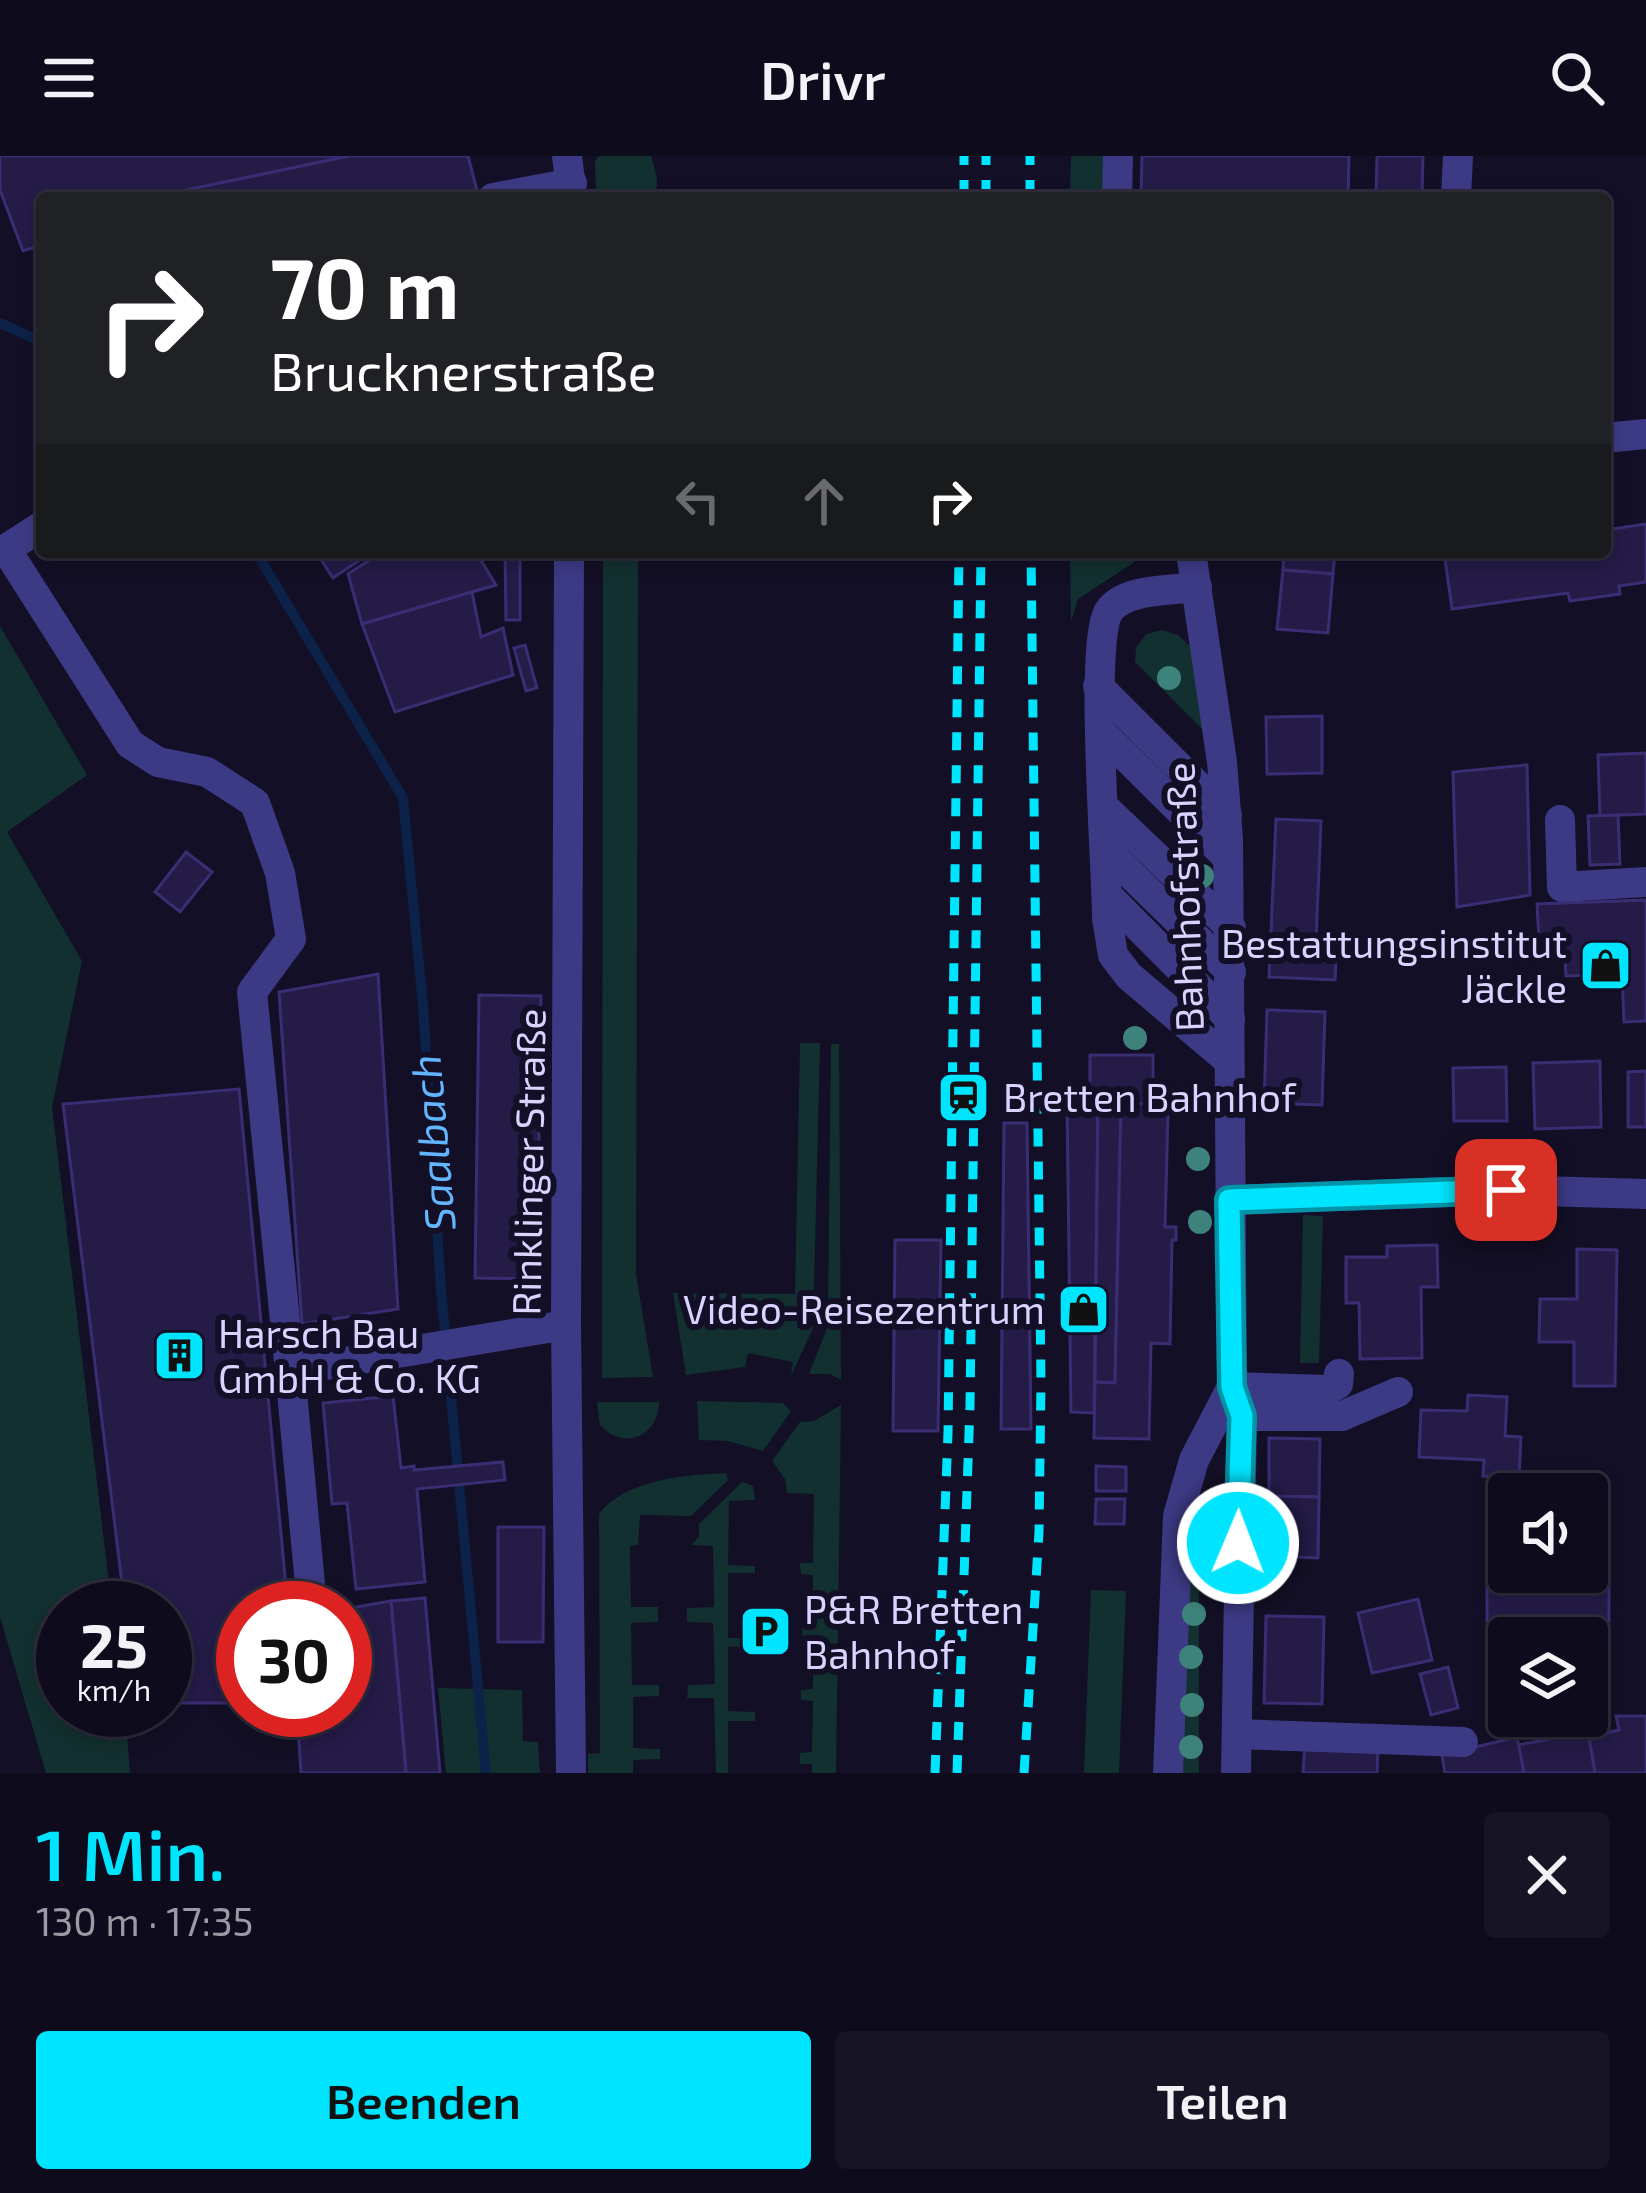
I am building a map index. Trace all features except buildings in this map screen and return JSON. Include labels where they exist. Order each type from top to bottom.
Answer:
[{"type":"street","points":[[1117,192],[1118,156]]},
{"type":"street","points":[[1456,192],[1458,156]]},
{"type":"street","points":[[517,192],[570,179]]},
{"type":"street","points":[[1611,437],[1646,434]]},
{"type":"street","points":[[36,530],[6,549],[130,744],[158,762],[207,772],[255,803],[280,873],[291,939],[252,992],[310,1581]]},
{"type":"street","name":"Rinklinger Straße","points":[[569,558],[566,1324],[571,1773]]},
{"type":"street","name":"Bahnhofstraße","points":[[1192,558],[1225,784],[1229,869],[1229,1200],[1238,1523],[1236,1773]]},
{"type":"street","points":[[1197,587],[1123,598],[1107,613],[1099,674],[1107,895],[1113,955],[1129,976],[1228,1060]]},
{"type":"street","points":[[1099,674],[1225,784]]},
{"type":"street","points":[[1099,674],[1227,815]]},
{"type":"street","points":[[1102,745],[1229,869]]},
{"type":"street","points":[[1105,808],[1231,928]]},
{"type":"street","points":[[1560,820],[1562,887],[1646,882]]},
{"type":"street","points":[[1106,850],[1231,972]]},
{"type":"street","points":[[1107,895],[1230,1019]]},
{"type":"street","points":[[1229,1200],[1506,1190],[1646,1194]]},
{"type":"street","points":[[290,1371],[566,1324]]},
{"type":"street","points":[[1237,1401],[1327,1390],[1339,1384],[1339,1374]]},
{"type":"street","points":[[1237,1401],[1342,1416],[1398,1392]]},
{"type":"street","name":"Bahnhofstraße","points":[[1168,1773],[1178,1516],[1194,1460],[1237,1401]]},
{"type":"street","points":[[1178,1516],[1203,1501],[1220,1507],[1238,1523]]},
{"type":"street","points":[[1237,1735],[1463,1742]]},
{"type":"green space","points":[[599,156],[651,156],[656,192],[596,192]]},
{"type":"green space","points":[[1071,156],[1105,156],[1105,192],[1070,192]]},
{"type":"green space","points":[[603,558],[638,558],[636,1274],[653,1377],[602,1378]]},
{"type":"green space","points":[[1070,558],[1138,558],[1078,599],[1071,622]]},
{"type":"green space","points":[[0,626],[87,775],[7,832],[82,961],[52,1107],[109,1581],[36,1581],[36,1737],[127,1737],[130,1773],[46,1773],[0,1617]]},
{"type":"green space","points":[[1162,630],[1178,635],[1192,648],[1209,736],[1135,662],[1136,648],[1146,634]]},
{"type":"green space","points":[[800,1043],[820,1043],[813,1328],[791,1376],[793,1362],[748,1353],[745,1367],[686,1375],[673,1293],[795,1294]]},
{"type":"green space","points":[[831,1044],[839,1044],[841,1380],[830,1374],[809,1374],[826,1331],[828,1310]]},
{"type":"green space","points":[[1303,1215],[1323,1216],[1319,1363],[1300,1363]]},
{"type":"green space","points":[[697,1401],[783,1403],[791,1411],[763,1451],[728,1441],[699,1440]]},
{"type":"green space","points":[[597,1402],[659,1402],[653,1424],[629,1438],[609,1433],[600,1425]]},
{"type":"green space","points":[[841,1405],[836,1773],[812,1773],[812,1764],[800,1764],[800,1753],[812,1752],[813,1701],[801,1700],[801,1690],[813,1689],[813,1638],[803,1637],[802,1627],[813,1626],[813,1575],[801,1574],[800,1563],[813,1563],[814,1494],[787,1493],[785,1479],[772,1461],[800,1422],[814,1421]]},
{"type":"green space","points":[[726,1473],[728,1480],[691,1516],[640,1515],[638,1545],[630,1546],[631,1607],[658,1607],[658,1622],[631,1623],[632,1685],[659,1685],[659,1696],[633,1697],[633,1748],[660,1749],[660,1759],[633,1760],[633,1773],[588,1773],[588,1754],[600,1753],[599,1514],[610,1502],[640,1486]]},
{"type":"green space","points":[[742,1482],[753,1486],[755,1500],[729,1501],[728,1565],[755,1566],[755,1573],[728,1573],[728,1638],[755,1638],[755,1646],[728,1647],[728,1711],[755,1712],[755,1721],[728,1721],[728,1773],[716,1773],[714,1698],[687,1698],[688,1685],[715,1684],[713,1623],[687,1622],[687,1608],[714,1607],[713,1546],[691,1545],[699,1537],[699,1524]]},
{"type":"green space","points":[[1199,1551],[1199,1773],[1181,1773],[1186,1553]]},
{"type":"green space","points":[[1091,1590],[1126,1591],[1119,1773],[1084,1773]]},
{"type":"green space","points":[[438,1688],[522,1690],[523,1741],[538,1742],[540,1773],[446,1773]]},
{"type":"waterway","name":"Saalbach","points":[[0,323],[36,339]]},
{"type":"waterway","name":"Saalbach","points":[[260,558],[403,798],[423,1005],[441,1290],[486,1773]]},
{"type":"railway","points":[[964,156],[964,192]]},
{"type":"railway","points":[[986,156],[986,192]]},
{"type":"railway","points":[[1030,156],[1030,192]]},
{"type":"railway","points":[[935,1773],[948,1433],[959,558]]},
{"type":"railway","points":[[957,1773],[970,1406],[981,558]]},
{"type":"railway","points":[[1024,1773],[1039,1532],[1041,1383],[1031,558]]},
{"type":"place","name":"Bestattungsinstitut Jäckle","points":[[1606,966]]},
{"type":"place","name":"Bretten Bahnhof","points":[[964,1098]]},
{"type":"place","name":"Video-Reisezentrum","points":[[1084,1310]]},
{"type":"place","name":"Harsch Bau GmbH & Co. KG","points":[[179,1356]]},
{"type":"place","name":"P&R Bretten Bahnhof","points":[[765,1632]]},
{"type":"route","points":[[1238,1543],[1242,1416],[1232,1387],[1229,1200],[1506,1190]]}]
